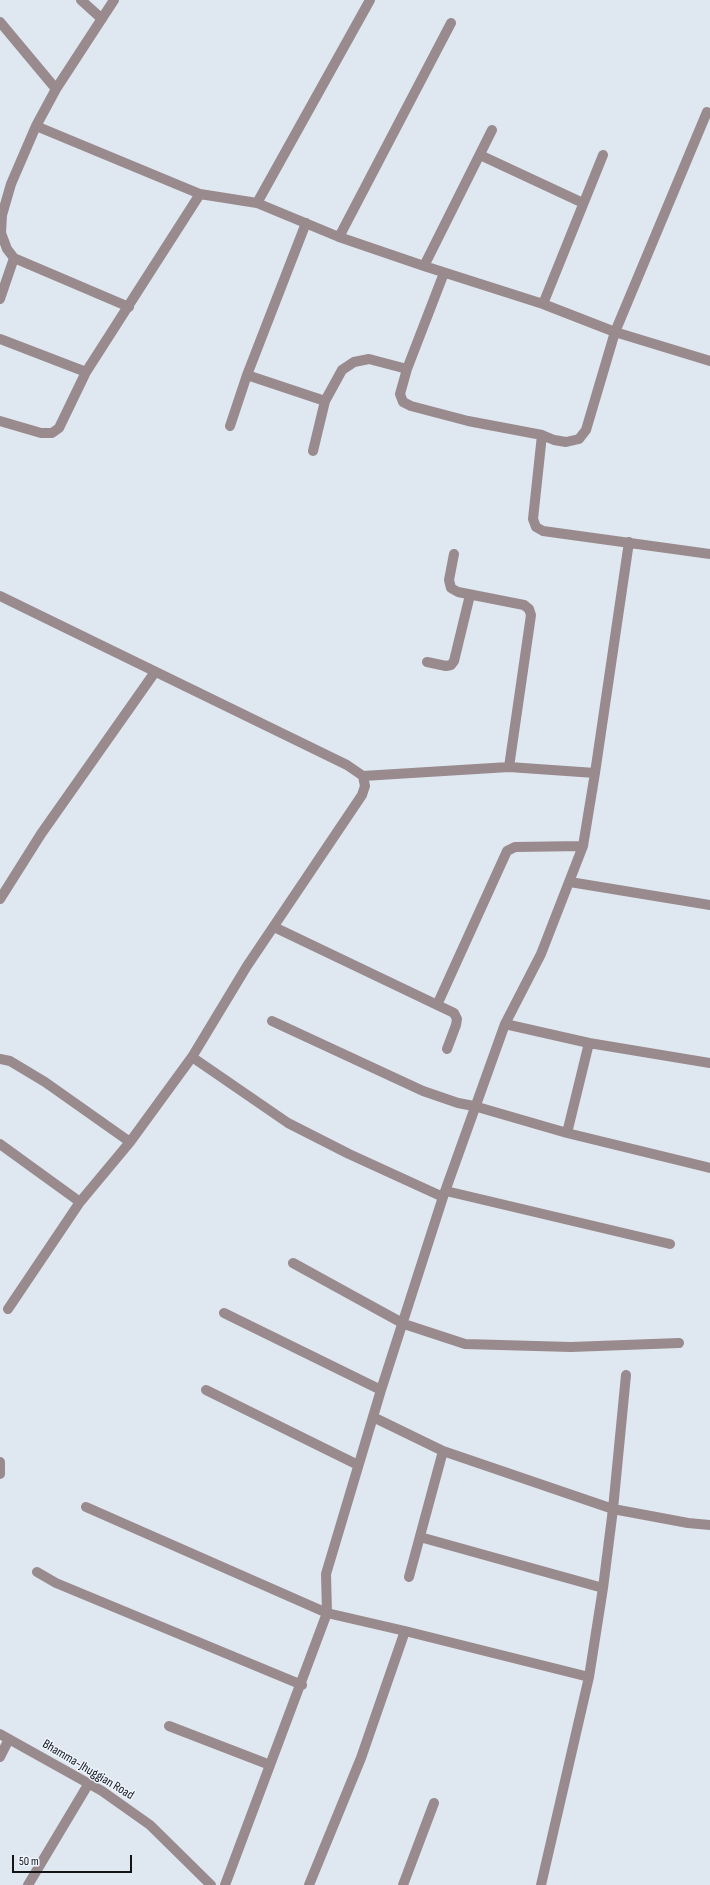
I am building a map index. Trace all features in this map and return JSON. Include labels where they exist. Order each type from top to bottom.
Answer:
[{"type":"street","points":[[81,0],[102,19]]},
{"type":"street","points":[[114,0],[56,89],[36,126],[10,184],[2,215],[1,233],[7,249],[14,258],[129,307]]},
{"type":"street","points":[[257,203],[370,0]]},
{"type":"street","points":[[0,22],[56,89]]},
{"type":"street","points":[[339,237],[451,23]]},
{"type":"street","points":[[444,273],[407,369],[400,394],[403,402],[411,406],[468,421],[542,435],[554,440],[566,442],[579,439],[586,430],[615,332],[707,112]]},
{"type":"street","points":[[36,126],[200,194],[257,203],[339,237],[444,273],[543,304],[615,332],[710,361]]},
{"type":"street","points":[[424,266],[492,130]]},
{"type":"street","points":[[480,155],[583,203]]},
{"type":"street","points":[[543,304],[603,155]]},
{"type":"street","points":[[0,421],[41,433],[52,433],[59,428],[86,372],[200,194]]},
{"type":"street","points":[[230,426],[247,375],[306,223]]},
{"type":"street","points":[[0,299],[14,258]]},
{"type":"street","points":[[0,339],[86,372]]},
{"type":"street","points":[[313,451],[326,401],[342,370],[354,362],[369,359],[407,369]]},
{"type":"street","points":[[247,375],[326,401]]},
{"type":"street","points":[[542,435],[533,519],[536,527],[543,530],[710,554]]},
{"type":"street","points":[[225,1885],[328,1613],[326,1574],[381,1390],[404,1324],[474,1106],[505,1024],[541,954],[583,846],[596,773],[629,542]]},
{"type":"street","points":[[454,554],[449,580],[451,588],[458,592],[470,595],[524,605],[529,609],[531,615],[509,767]]},
{"type":"street","points":[[427,662],[446,666],[451,665],[454,661],[470,595]]},
{"type":"street","points":[[0,596],[347,765],[363,776],[509,767],[596,773]]},
{"type":"street","points":[[0,899],[41,834],[155,672]]},
{"type":"street","points":[[8,1309],[80,1202],[130,1142],[192,1057],[248,966],[362,795],[365,786],[363,776]]},
{"type":"street","points":[[437,1004],[507,851],[515,847],[583,846]]},
{"type":"street","points":[[570,882],[710,905]]},
{"type":"street","points":[[274,928],[454,1013],[457,1019],[456,1025],[447,1049]]},
{"type":"street","points":[[272,1021],[423,1091],[458,1104],[474,1106],[567,1133],[710,1168]]},
{"type":"street","points":[[505,1024],[589,1043],[710,1063]]},
{"type":"street","points":[[567,1133],[589,1043]]},
{"type":"street","points":[[192,1057],[288,1123],[349,1154],[445,1194],[670,1244]]},
{"type":"street","points":[[0,1060],[10,1061],[45,1082],[130,1142]]},
{"type":"street","points":[[0,1144],[80,1202]]},
{"type":"street","points":[[293,1263],[404,1324],[465,1344],[571,1347],[679,1343]]},
{"type":"street","points":[[224,1313],[381,1390]]},
{"type":"street","points":[[541,1885],[589,1676],[603,1588],[613,1509],[626,1375]]},
{"type":"street","points":[[206,1390],[358,1465]]},
{"type":"street","points":[[373,1417],[443,1451],[613,1509],[688,1523],[710,1525]]},
{"type":"street","points":[[408,1577],[443,1451]]},
{"type":"street","points":[[0,1462],[0,1474]]},
{"type":"street","points":[[86,1506],[328,1613],[589,1676]]},
{"type":"street","points":[[420,1537],[603,1588]]},
{"type":"street","points":[[37,1572],[56,1583],[302,1684]]},
{"type":"street","points":[[309,1885],[361,1758],[405,1631]]},
{"type":"street","points":[[169,1726],[270,1765]]},
{"type":"street","name":"Bhamma-Jhuggian Road","points":[[0,1734],[89,1783],[150,1824],[211,1885]]},
{"type":"street","points":[[0,1758],[9,1739]]},
{"type":"street","points":[[28,1885],[89,1783]]},
{"type":"street","points":[[403,1885],[434,1803]]}]
